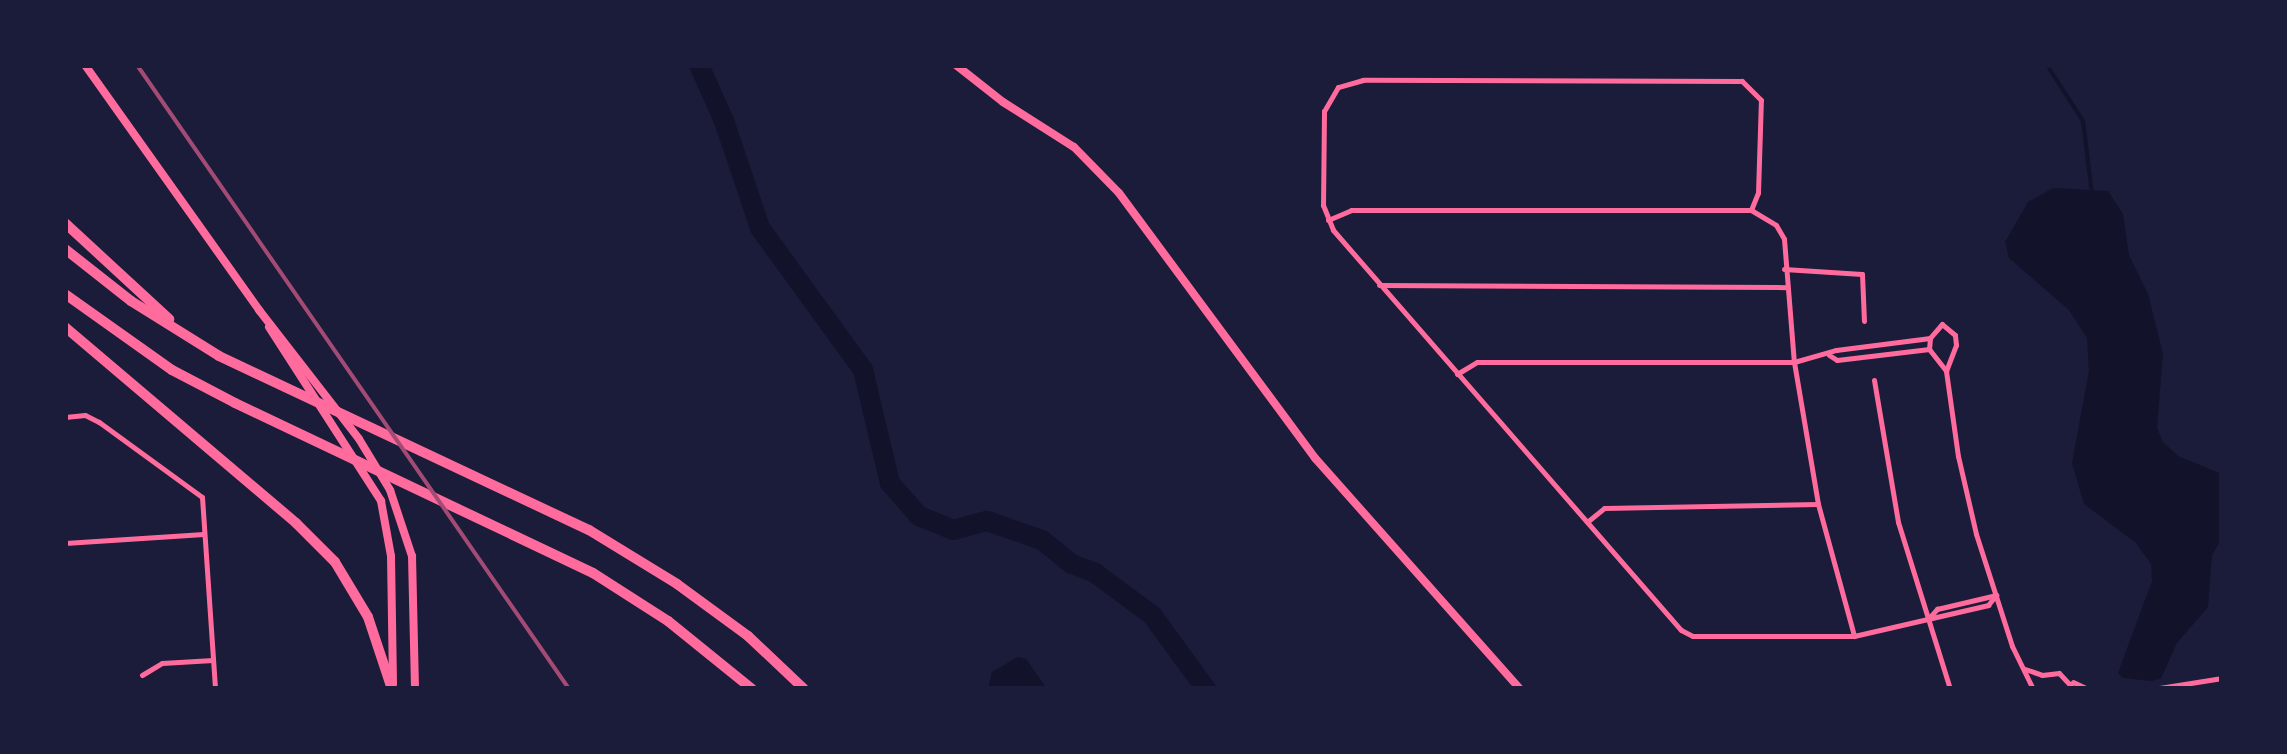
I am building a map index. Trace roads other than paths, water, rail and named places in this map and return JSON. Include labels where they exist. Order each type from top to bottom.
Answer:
[{"type":"highway","points":[[65,224],[192,340]]},
{"type":"highway","points":[[65,249],[219,356],[589,530],[677,584],[748,636],[804,689]]},
{"type":"highway","points":[[65,294],[172,370],[547,548],[668,621],[752,689]]},
{"type":"highway","points":[[65,327],[296,522],[336,562],[368,618],[393,689]]},
{"type":"main road","points":[[85,65],[260,310],[359,439],[403,518],[415,590],[415,689]]},
{"type":"main road","points":[[956,65],[1003,102],[1074,147],[1119,193],[1304,446],[1520,689]]},
{"type":"main road","points":[[260,310],[381,501],[391,556],[393,689]]},
{"type":"street","points":[[1750,210],[1758,193],[1761,100],[1755,91],[1731,79],[1348,81],[1330,96],[1324,111],[1322,205],[1328,220],[1376,285],[1688,635],[1854,636],[1988,605],[1996,595]]},
{"type":"street","points":[[1328,220],[1351,210],[1750,210],[1776,225],[1784,239],[1794,362],[1818,504],[1854,636]]},
{"type":"street","points":[[1784,269],[1862,274],[1864,321]]},
{"type":"street","points":[[1376,285],[1786,288]]},
{"type":"street","points":[[1946,372],[1929,350],[1930,338],[1942,324],[1955,335],[1956,345],[1946,372],[1958,456],[1996,595],[2033,689],[2042,675]]},
{"type":"street","points":[[1457,374],[1477,362],[1794,362],[1836,350],[1930,338]]},
{"type":"street","points":[[1829,355],[1837,360],[1929,350]]},
{"type":"street","points":[[1874,380],[1898,522],[1950,689]]},
{"type":"street","points":[[65,417],[84,415],[98,422],[202,496],[215,689]]},
{"type":"street","points":[[1587,522],[1604,508],[1818,504]]},
{"type":"street","points":[[65,543],[204,534]]},
{"type":"street","points":[[1928,618],[1937,609],[1996,595]]},
{"type":"street","points":[[142,674],[162,663],[213,660]]},
{"type":"street","points":[[2022,668],[2042,675],[2060,673],[2088,689]]},
{"type":"street","points":[[2153,689],[2222,678]]},
{"type":"street","points":[[2069,680],[2074,689]]},
{"type":"waterway","points":[[699,65],[724,121],[760,228],[863,370],[890,483],[919,516],[953,530],[987,521],[1042,540],[1072,564],[1095,573],[1152,615],[1206,689]]},
{"type":"waterway","points":[[2047,65],[2083,121],[2092,194]]},
{"type":"railway","points":[[137,65],[569,689]]}]
